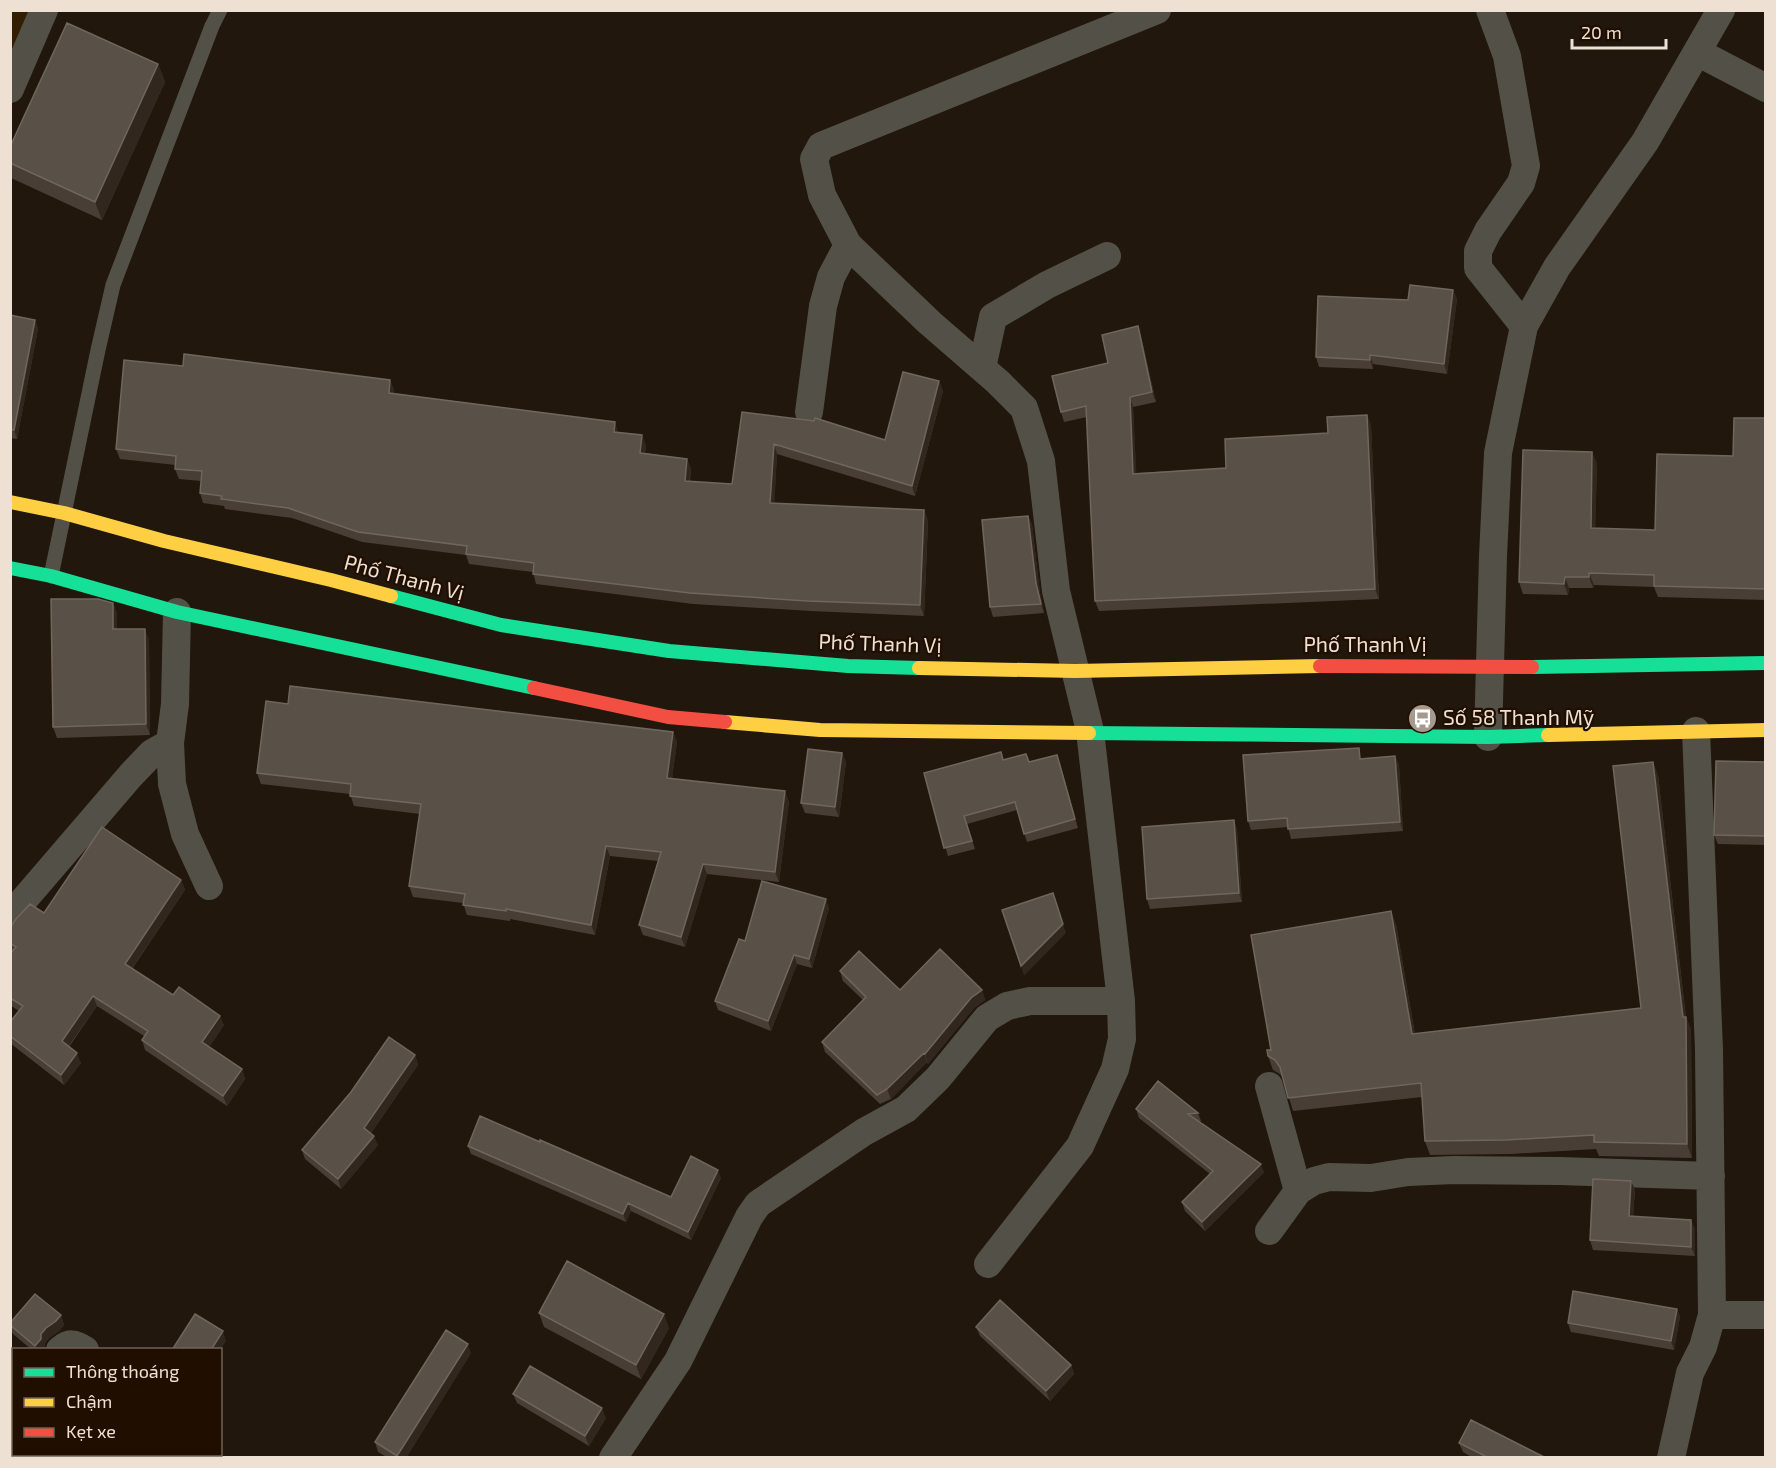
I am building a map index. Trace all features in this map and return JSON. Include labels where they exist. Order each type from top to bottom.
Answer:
[{"type":"main road","name":"Phố Thanh Vị","points":[[10,502],[64,513],[164,541],[332,580],[501,625],[669,651],[848,666],[1075,671],[1269,666],[1490,667],[1766,663]]},
{"type":"main road","points":[[10,568],[51,576],[177,612],[668,717],[820,730],[1090,731],[1488,737],[1766,730]]},
{"type":"street","points":[[10,89],[44,10]]},
{"type":"street","points":[[988,1264],[1080,1146],[1115,1069],[1122,1039],[1121,1001],[1090,731],[1056,591],[1041,461],[1023,408],[848,245],[822,195],[814,159],[821,146],[1157,10]]},
{"type":"street","points":[[1490,10],[1507,56],[1526,166],[1521,183],[1488,231],[1478,251],[1479,268],[1524,326]]},
{"type":"street","points":[[1488,737],[1492,556],[1498,453],[1524,326],[1557,267],[1645,142],[1721,10]]},
{"type":"street","points":[[1697,52],[1766,88]]},
{"type":"street","points":[[809,412],[823,306],[831,277],[848,245]]},
{"type":"street","points":[[982,368],[993,317],[1047,285],[1107,256]]},
{"type":"street","points":[[177,612],[175,704],[170,743],[172,784],[186,834],[209,886]]},
{"type":"street","points":[[1671,1458],[1690,1373],[1702,1347],[1712,1315],[1709,1050],[1696,730]]},
{"type":"street","points":[[10,916],[131,775],[152,753],[170,743]]},
{"type":"street","points":[[613,1458],[678,1361],[749,1217],[758,1204],[864,1132],[906,1109],[938,1078],[987,1018],[1007,1006],[1030,1001],[1121,1001]]},
{"type":"street","points":[[1269,1086],[1298,1191]]},
{"type":"street","points":[[1269,1231],[1298,1191],[1314,1181],[1329,1177],[1371,1178],[1408,1172],[1454,1170],[1711,1176]]},
{"type":"street","points":[[1712,1315],[1766,1315]]},
{"type":"street","points":[[62,1348],[66,1344],[73,1344],[81,1348]]},
{"type":"lane","points":[[51,576],[113,285],[220,10]]},
{"type":"shaded area","points":[[11,11],[29,11],[11,55]]},
{"type":"building","points":[[67,23],[158,64],[95,202],[10,163],[10,147]]},
{"type":"building","points":[[1410,285],[1453,290],[1444,364],[1370,355],[1370,360],[1316,357],[1318,296],[1408,300]]},
{"type":"building","points":[[10,315],[35,320],[14,430],[10,429]]},
{"type":"building","points":[[1138,326],[1152,392],[1130,397],[1133,474],[1226,468],[1225,439],[1328,433],[1327,417],[1367,415],[1375,589],[1095,601],[1086,406],[1061,412],[1052,376],[1108,363],[1102,335]]},
{"type":"building","points":[[184,354],[390,380],[389,393],[615,422],[614,432],[642,435],[640,453],[687,459],[685,481],[732,484],[742,412],[814,421],[815,418],[885,440],[903,372],[939,381],[912,486],[774,444],[770,503],[924,510],[920,605],[807,601],[690,593],[533,574],[534,563],[466,554],[467,546],[358,532],[288,508],[221,499],[222,496],[200,493],[202,471],[175,469],[176,456],[116,449],[124,360],[183,366]]},
{"type":"building","points":[[1734,418],[1766,418],[1766,589],[1654,586],[1654,575],[1589,573],[1589,577],[1565,577],[1564,584],[1519,582],[1523,450],[1592,452],[1591,528],[1655,530],[1657,454],[1733,456]]},
{"type":"building","points":[[1028,516],[1036,583],[1041,604],[990,607],[982,520]]},
{"type":"building","points":[[51,599],[98,599],[113,603],[113,629],[145,629],[146,724],[53,727]]},
{"type":"building","points":[[290,686],[673,732],[667,778],[785,791],[775,872],[703,864],[681,937],[639,925],[661,852],[606,846],[591,925],[506,909],[506,911],[463,905],[465,894],[409,886],[421,804],[350,796],[351,784],[257,773],[266,701],[288,704]]},
{"type":"building","points":[[1359,748],[1360,759],[1395,756],[1400,822],[1288,829],[1287,818],[1248,821],[1243,755]]},
{"type":"building","points":[[808,749],[842,753],[835,807],[801,803]]},
{"type":"building","points":[[1001,752],[1003,760],[1026,754],[1029,762],[1057,755],[1075,819],[1024,834],[1015,802],[964,816],[972,841],[944,848],[924,773]]},
{"type":"building","points":[[1716,761],[1766,762],[1766,836],[1714,835]]},
{"type":"building","points":[[1653,762],[1683,1017],[1686,1017],[1687,1144],[1594,1142],[1594,1135],[1506,1140],[1425,1141],[1421,1083],[1288,1098],[1280,1067],[1268,1056],[1267,1050],[1271,1050],[1251,935],[1391,911],[1412,1034],[1641,1008],[1613,766]]},
{"type":"building","points":[[1234,820],[1239,893],[1147,899],[1142,827]]},
{"type":"building","points":[[102,827],[181,880],[125,964],[173,995],[179,987],[220,1016],[202,1042],[242,1069],[223,1096],[142,1040],[148,1031],[93,996],[62,1041],[77,1053],[61,1075],[10,1036],[10,1022],[23,1006],[10,998],[10,954],[16,947],[10,943],[10,928],[30,904],[44,913]]},
{"type":"building","points":[[762,881],[826,899],[809,959],[794,955],[768,1021],[715,1001],[739,939],[745,941]]},
{"type":"building","points":[[1053,893],[1063,924],[1021,966],[1002,910]]},
{"type":"building","points":[[940,949],[982,990],[971,998],[925,1054],[887,1089],[877,1095],[822,1042],[866,997],[840,971],[859,951],[900,990]]},
{"type":"building","points":[[389,1037],[415,1055],[364,1128],[374,1136],[338,1179],[302,1150],[351,1092]]},
{"type":"building","points":[[1158,1081],[1198,1113],[1188,1114],[1261,1164],[1202,1222],[1182,1202],[1213,1171],[1136,1109]]},
{"type":"building","points":[[480,1116],[671,1197],[691,1156],[718,1170],[688,1232],[628,1203],[623,1214],[468,1146]]},
{"type":"building","points":[[1593,1179],[1631,1181],[1629,1216],[1691,1220],[1691,1247],[1590,1240]]},
{"type":"building","points":[[567,1261],[664,1314],[636,1365],[539,1313]]},
{"type":"building","points":[[1573,1291],[1677,1309],[1671,1341],[1568,1323]]},
{"type":"building","points":[[35,1294],[61,1315],[46,1328],[35,1346],[10,1323]]},
{"type":"building","points":[[1000,1300],[1071,1365],[1046,1391],[976,1327]]},
{"type":"building","points":[[195,1314],[223,1331],[212,1348],[173,1348]]},
{"type":"building","points":[[446,1330],[468,1344],[397,1456],[375,1442]]},
{"type":"building","points":[[530,1366],[602,1408],[585,1436],[513,1394]]},
{"type":"building","points":[[1471,1420],[1546,1458],[1489,1458],[1459,1443]]},
{"type":"traffic: fast","points":[[10,568],[51,576],[177,612],[534,688]]},
{"type":"traffic: fast","points":[[391,596],[501,625],[669,651],[848,666],[919,668]]},
{"type":"traffic: fast","points":[[1532,667],[1766,663]]},
{"type":"traffic: fast","points":[[1089,733],[1488,737],[1548,735]]},
{"type":"traffic: slow","points":[[10,502],[64,513],[164,541],[391,596]]},
{"type":"traffic: slow","points":[[919,668],[1075,671],[1320,666]]},
{"type":"traffic: slow","points":[[725,722],[820,730],[1089,733]]},
{"type":"traffic: slow","points":[[1548,735],[1766,730]]},
{"type":"traffic: jam","points":[[1320,666],[1532,667]]},
{"type":"traffic: jam","points":[[534,688],[668,717],[725,722]]},
{"type":"place","name":"Số 58 Thanh Mỹ","points":[[1422,718]]}]
